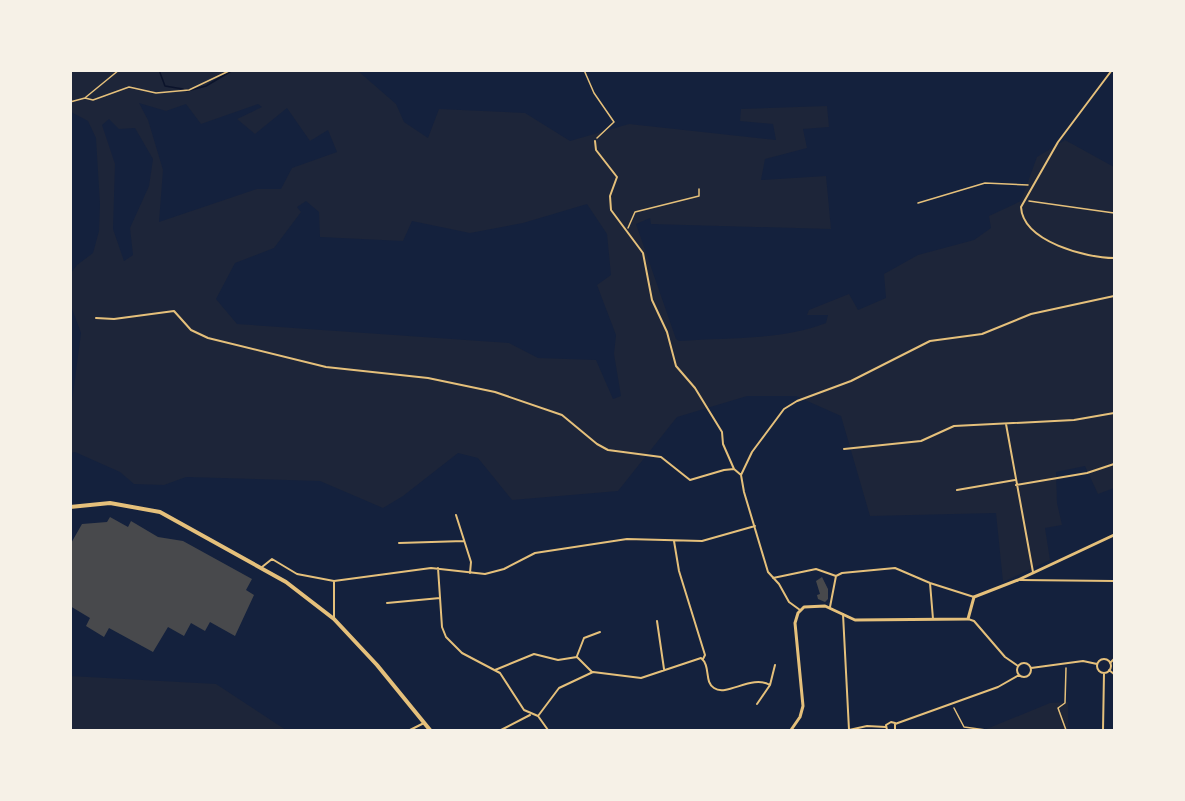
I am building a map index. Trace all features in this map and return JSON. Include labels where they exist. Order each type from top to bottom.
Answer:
[{"type":"main road","points":[[70,507],[110,502],[160,512],[262,567],[298,590],[334,619],[430,730]]},
{"type":"street","points":[[1112,70],[1058,142],[1023,200],[1022,214],[1027,223],[1055,245],[1080,254],[1114,258]]},
{"type":"street","points":[[595,141],[596,150],[616,177],[610,196],[611,210],[643,253],[652,300],[667,332],[676,366],[695,388],[722,432],[723,444],[734,469],[741,475]]},
{"type":"street","points":[[1019,675],[1018,666],[1005,657],[974,621],[968,619],[855,620],[830,607],[814,605],[800,609],[789,602],[768,572],[741,475],[752,452],[784,409],[797,401],[851,381],[930,341],[982,334],[1031,314],[1114,296]]},
{"type":"street","points":[[96,318],[114,319],[174,311],[191,330],[208,338],[326,367],[428,378],[495,392],[562,414],[597,444],[608,450],[661,457],[690,480],[734,469]]},
{"type":"street","points":[[844,449],[921,441],[954,426],[1074,420],[1114,413]]},
{"type":"street","points":[[1006,424],[1034,573]]},
{"type":"street","points":[[1016,485],[1087,473],[1114,464]]},
{"type":"street","points":[[957,489],[1015,480]]},
{"type":"street","points":[[456,515],[471,562],[470,573]]},
{"type":"street","points":[[262,567],[272,559],[297,574],[334,581],[372,574],[438,568],[470,573],[497,572],[535,553],[627,539],[674,542],[709,540],[755,526]]},
{"type":"street","points":[[772,578],[816,569],[836,576],[842,573],[895,568],[930,583],[974,597],[1034,573],[1114,535]]},
{"type":"street","points":[[399,543],[464,541]]},
{"type":"street","points":[[674,542],[679,571],[713,688],[720,690],[750,682],[764,682],[770,685]]},
{"type":"street","points":[[438,568],[442,627],[446,637],[470,658],[495,669],[524,710],[538,716],[548,730]]},
{"type":"street","points":[[830,607],[836,576]]},
{"type":"street","points":[[1018,580],[1114,581]]},
{"type":"street","points":[[334,581],[334,619]]},
{"type":"street","points":[[930,583],[933,620]]},
{"type":"street","points":[[968,619],[974,597]]},
{"type":"street","points":[[387,603],[440,598]]},
{"type":"street","points":[[792,730],[800,717],[803,706],[795,623],[800,609]]},
{"type":"street","points":[[843,614],[849,730],[867,726],[887,729],[891,722],[896,724],[998,687],[1019,675],[1028,676],[1031,668]]},
{"type":"street","points":[[657,621],[664,669]]},
{"type":"street","points":[[577,657],[584,638],[600,632]]},
{"type":"street","points":[[495,669],[534,654],[558,660],[577,657]]},
{"type":"street","points":[[577,657],[593,672]]},
{"type":"street","points":[[538,716],[559,688],[593,672],[641,678],[695,659],[703,660]]},
{"type":"street","points":[[1018,666],[1024,662],[1031,668],[1083,661],[1098,664],[1105,659],[1110,663]]},
{"type":"street","points":[[1109,670],[1110,663],[1114,660]]},
{"type":"street","points":[[1098,664],[1098,670],[1104,673]]},
{"type":"street","points":[[757,704],[770,685],[776,665]]},
{"type":"street","points":[[1104,673],[1109,670]]},
{"type":"street","points":[[1109,670],[1114,674]]},
{"type":"street","points":[[1103,730],[1104,673]]},
{"type":"street","points":[[501,730],[531,714]]},
{"type":"street","points":[[410,730],[424,723]]},
{"type":"street","points":[[896,724],[896,730]]},
{"type":"path","points":[[70,102],[85,98],[119,70]]},
{"type":"path","points":[[85,98],[93,100],[129,87],[156,93],[182,89],[205,84],[231,70]]},
{"type":"path","points":[[584,70],[594,93],[614,122],[595,141]]},
{"type":"path","points":[[918,203],[985,183],[1032,186]]},
{"type":"path","points":[[627,229],[635,212],[699,196],[699,189]]},
{"type":"path","points":[[1023,200],[1114,213]]},
{"type":"path","points":[[1066,664],[1065,704],[1058,708],[1066,730]]},
{"type":"path","points":[[951,703],[964,727],[986,730]]},
{"type":"shaded area","points":[[71,70],[358,71],[396,104],[404,122],[428,138],[439,109],[525,113],[570,141],[629,124],[776,140],[773,124],[740,121],[741,109],[827,106],[829,127],[803,129],[807,148],[765,159],[761,180],[826,176],[831,229],[651,224],[650,218],[636,224],[676,339],[679,341],[790,333],[826,323],[828,315],[807,315],[809,310],[849,294],[858,310],[886,298],[884,274],[918,255],[974,240],[991,228],[989,216],[1021,201],[1037,157],[1065,140],[1114,167],[1114,488],[1098,494],[1085,466],[1056,472],[1057,503],[1062,525],[1045,528],[1050,560],[1003,582],[996,513],[870,516],[841,416],[796,396],[747,396],[677,417],[618,491],[512,500],[478,458],[458,453],[403,496],[383,508],[320,481],[186,477],[164,485],[134,484],[120,472],[75,452],[71,453],[71,409],[81,333],[71,306],[71,273],[77,265],[93,253],[99,231],[100,204],[96,138],[88,121],[71,112]],"holes":[[[139,103],[166,111],[186,104],[201,124],[258,104],[262,107],[237,119],[255,134],[287,108],[310,141],[328,130],[337,152],[292,168],[281,189],[257,189],[159,222],[163,170],[148,120]],[[109,119],[119,129],[135,128],[153,159],[149,186],[130,228],[133,255],[124,261],[113,229],[115,164],[102,125]],[[306,201],[319,212],[320,237],[403,241],[412,221],[470,233],[523,223],[587,204],[607,234],[611,275],[597,285],[616,335],[614,354],[621,396],[613,399],[596,360],[538,358],[509,343],[237,324],[216,299],[235,263],[274,248],[301,212],[297,207]]]},
{"type":"shaded area","points":[[70,676],[216,684],[286,730],[71,730]]},
{"type":"shaded area","points":[[1068,702],[1068,730],[984,730],[1050,703]]},
{"type":"building","points":[[110,517],[128,527],[131,521],[158,537],[183,541],[252,579],[246,590],[254,595],[235,636],[210,622],[205,631],[191,623],[184,636],[168,627],[153,652],[109,628],[104,637],[86,626],[90,618],[70,606],[70,545],[82,524],[107,522]]},
{"type":"building","points":[[822,577],[828,589],[828,599],[825,602],[818,599],[817,595],[820,594],[816,581]]},
{"type":"waterway","points":[[159,70],[165,86],[183,89]]},
{"type":"waterway","points":[[187,91],[206,86],[233,70]]}]
